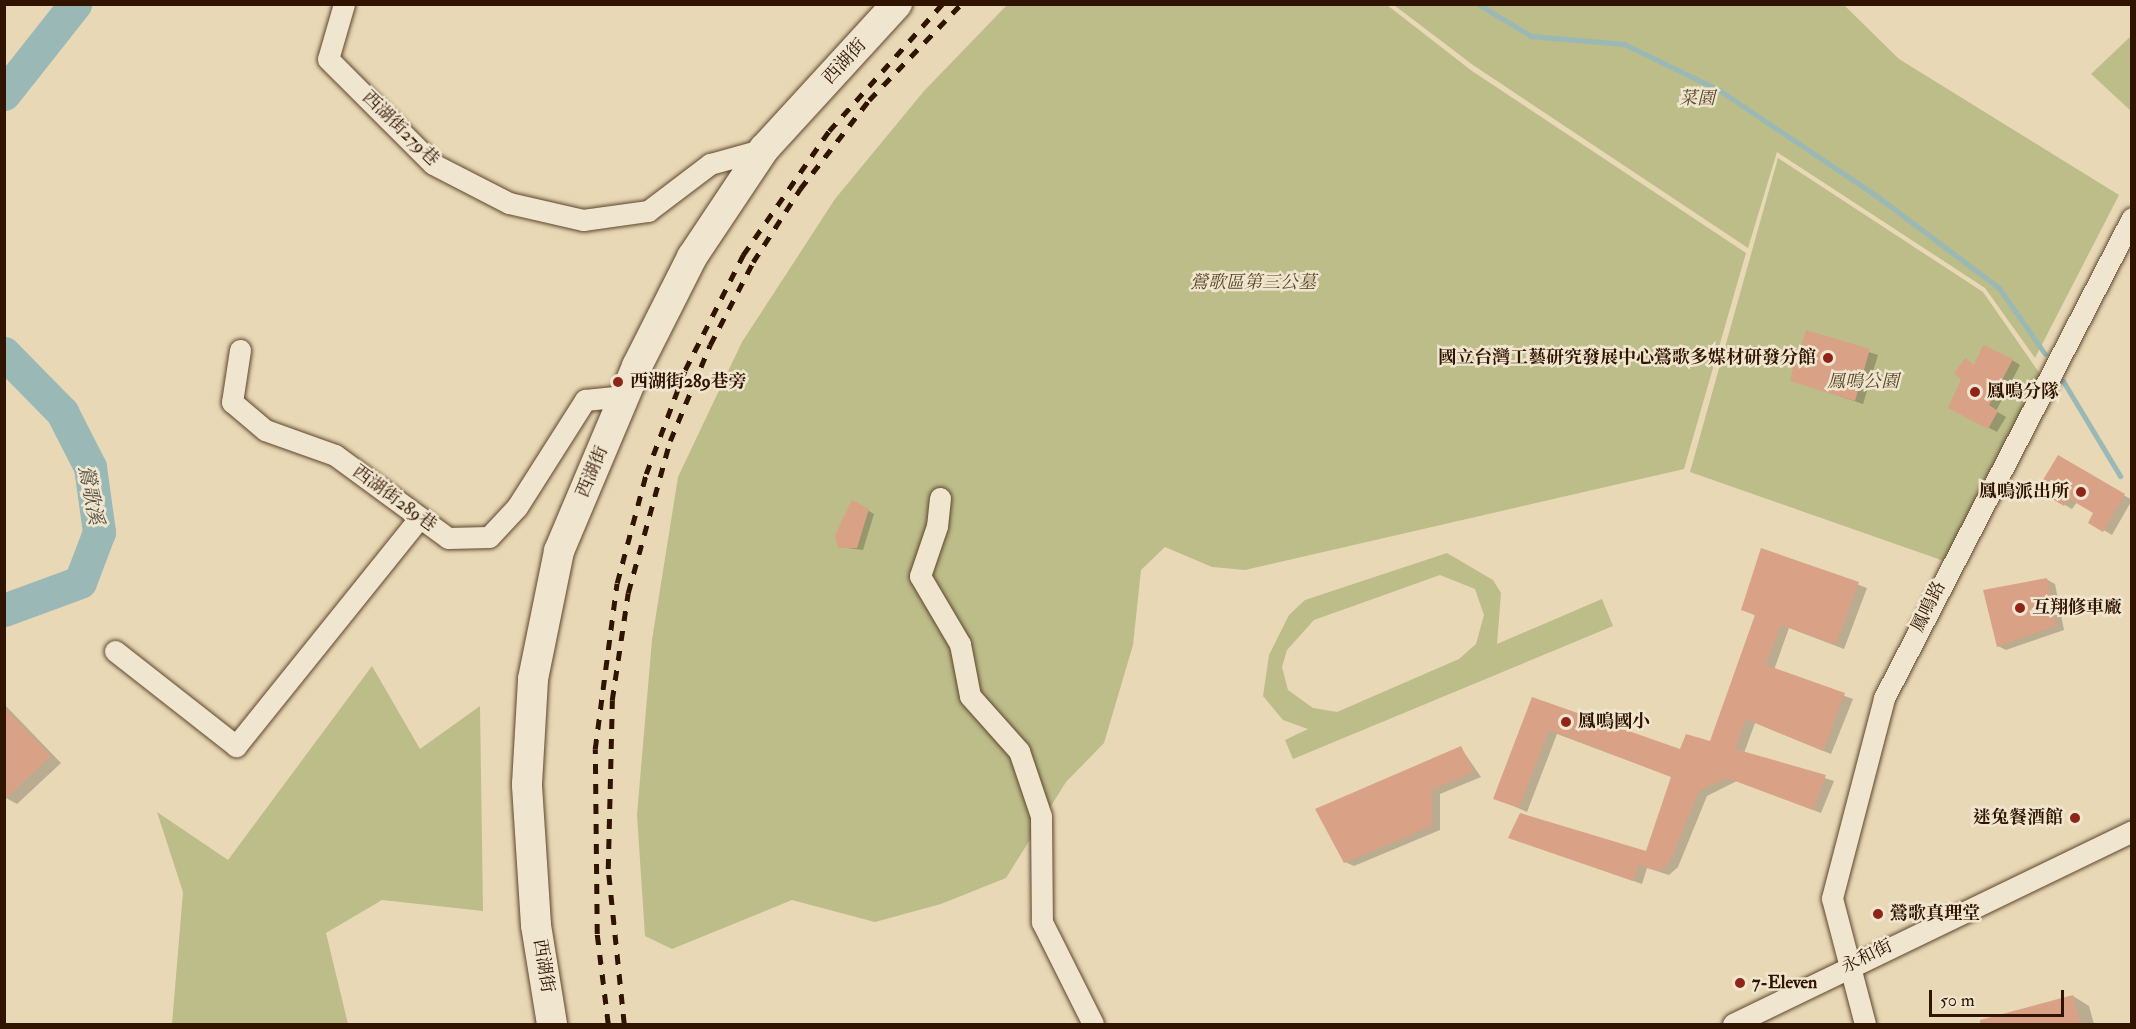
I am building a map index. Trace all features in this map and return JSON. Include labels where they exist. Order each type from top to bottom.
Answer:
[{"type":"street","name":"西湖街279巷","points":[[344,4],[328,58],[433,164],[509,203],[584,220],[648,211],[710,164],[764,149]]},
{"type":"street","name":"西湖街","points":[[552,1024],[536,925],[527,784],[533,679],[559,551],[625,396],[692,257],[764,149],[897,4]]},
{"type":"street","name":"鳳鳴路","points":[[1865,1024],[1847,966],[1832,898],[1884,698],[2132,218]]},
{"type":"street","name":"西湖街289巷","points":[[240,350],[232,402],[265,430],[335,455],[448,538],[489,537],[517,507],[585,400],[625,396]]},
{"type":"street","points":[[940,498],[937,526],[920,576],[960,644],[970,696],[1019,751],[1041,816],[1042,922],[1093,1024]]},
{"type":"street","points":[[115,651],[236,746],[419,518]]},
{"type":"street","name":"永和街","points":[[1733,1024],[1847,966],[2132,831]]},
{"type":"green space","name":"鶯歌區第三公墓","points":[[1007,5],[1387,5],[1472,71],[1746,253],[1684,469],[1245,570],[1212,567],[1165,547],[1141,570],[1133,645],[1104,743],[1066,782],[1006,878],[941,904],[875,922],[792,900],[672,949],[645,936],[637,815],[652,640],[678,477],[742,342],[835,199],[924,91]]},
{"type":"green space","name":"菜園","points":[[1394,5],[1844,5],[1899,59],[2119,195],[2035,358],[1985,288],[1777,152],[1748,248],[1473,65]]},
{"type":"green space","points":[[2131,36],[2131,111],[2091,74]]},
{"type":"green space","name":"鳳鳴公園","points":[[1778,158],[1983,292],[2040,374],[1944,561],[1690,472]]},
{"type":"green space","points":[[1447,553],[1493,580],[1501,593],[1497,644],[1602,599],[1613,626],[1293,759],[1285,740],[1308,729],[1283,720],[1263,696],[1269,655],[1289,615],[1305,600]],"holes":[[[1440,575],[1475,589],[1484,615],[1476,644],[1459,659],[1337,712],[1313,708],[1288,690],[1282,667],[1287,650],[1314,620]]]},
{"type":"green space","points":[[372,666],[420,749],[480,706],[483,911],[382,900],[326,933],[348,1024],[172,1024],[183,892],[157,812],[228,860]]},
{"type":"building","name":"國立台灣工藝研究發展中心鶯歌多媒材研發分館","points":[[1806,330],[1870,349],[1855,401],[1790,381],[1793,368],[1786,366],[1791,347],[1800,350]]},
{"type":"building","name":"鳳鳴分隊","points":[[1983,345],[2013,359],[1989,405],[1998,411],[1988,429],[1948,408],[1961,379],[1954,374],[1965,358],[1974,365]]},
{"type":"building","name":"鳳鳴派出所","points":[[2058,455],[2125,494],[2103,532],[2088,523],[2093,513],[2068,498],[2064,506],[2037,490]]},
{"type":"building","points":[[852,500],[869,509],[857,548],[838,548],[835,535]]},
{"type":"building","points":[[1761,548],[1859,582],[1836,645],[1781,625],[1766,665],[1845,693],[1823,751],[1746,719],[1735,749],[1826,775],[1813,810],[1727,778],[1699,791],[1670,862],[1660,871],[1639,865],[1633,881],[1508,838],[1520,813],[1646,851],[1671,777],[1549,730],[1519,808],[1493,799],[1532,697],[1680,749],[1686,734],[1710,741],[1755,615],[1741,610]]},
{"type":"building","name":"互翔修車廠","points":[[2047,578],[2056,626],[1997,647],[1983,590]]},
{"type":"building","points":[[4,707],[51,756],[4,800]]},
{"type":"building","points":[[1461,746],[1474,772],[1432,790],[1432,826],[1344,863],[1315,809]]},
{"type":"building","points":[[2073,995],[2081,1024],[1980,1024],[1980,1020]]},
{"type":"waterway","name":"鶯歌溪","points":[[4,94],[75,4]]},
{"type":"waterway","points":[[1478,4],[1531,36],[1624,44],[1719,90],[1878,197],[1999,288],[2045,354]]},
{"type":"waterway","name":"鶯歌溪","points":[[4,353],[62,412],[90,467],[99,532],[80,582],[4,610]]},
{"type":"waterway","points":[[2063,381],[2120,476]]},
{"type":"railway","points":[[608,1024],[597,934],[595,749],[617,583],[646,474],[685,370],[743,255],[829,131],[942,4]]},
{"type":"railway","points":[[624,1024],[608,869],[612,700],[628,593],[670,441],[710,345],[753,262],[800,189],[869,100],[961,4]]},
{"type":"place","name":"國立台灣工藝研究發展中心鶯歌多媒材研發分館","points":[[1828,358]]},
{"type":"place","name":"西湖街289巷旁","points":[[618,382]]},
{"type":"place","name":"鳳鳴分隊","points":[[1975,392]]},
{"type":"place","name":"鳳鳴派出所","points":[[2081,492]]},
{"type":"place","name":"互翔修車廠","points":[[2020,608]]},
{"type":"place","name":"鳳鳴國小","points":[[1566,722]]},
{"type":"place","name":"迷兔餐酒館","points":[[2075,818]]},
{"type":"place","name":"鶯歌真理堂","points":[[1878,914]]},
{"type":"place","name":"7-Eleven","points":[[1740,983]]}]
